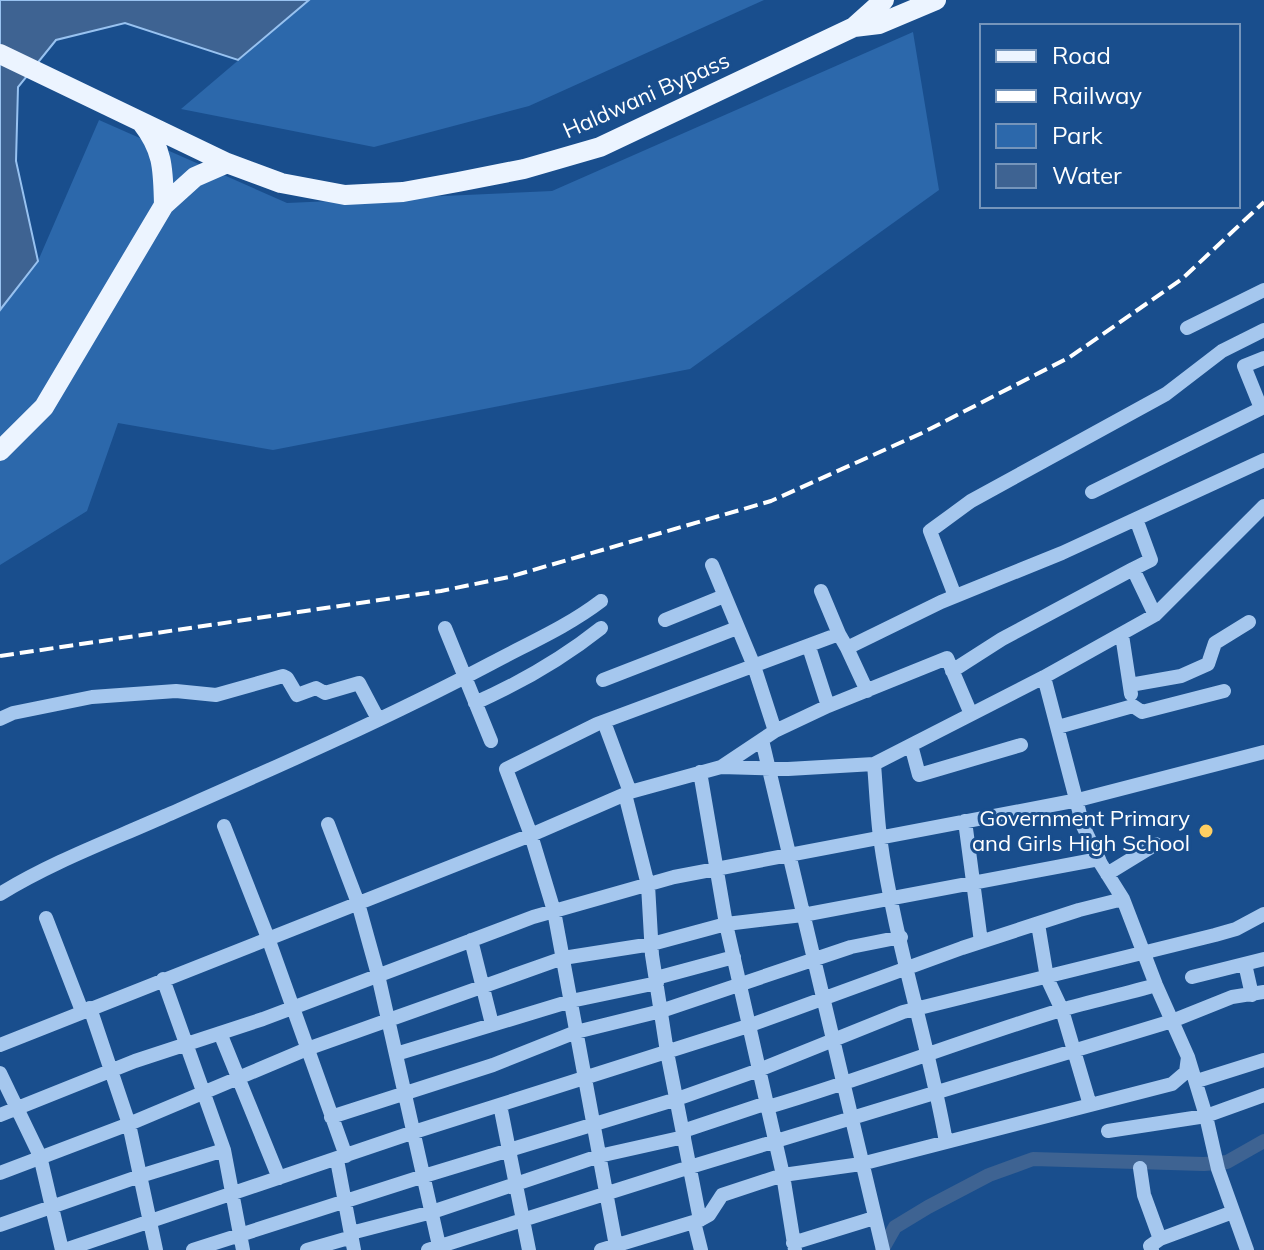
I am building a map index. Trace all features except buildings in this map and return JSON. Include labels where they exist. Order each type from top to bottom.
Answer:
[{"type":"main road","name":"Haldwani Bypass","points":[[0,54],[227,163],[281,183],[345,195],[403,192],[524,169],[600,147],[854,27],[884,0]]},
{"type":"main road","name":"Haldwani Bypass","points":[[854,27],[879,24],[936,0]]},
{"type":"main road","points":[[139,119],[156,140],[163,167],[164,205]]},
{"type":"main road","points":[[0,451],[44,407],[164,205],[195,177],[227,163]]},
{"type":"street","points":[[1187,328],[1264,290]]},
{"type":"street","points":[[955,596],[930,531],[971,501],[1166,394],[1222,351],[1264,330]]},
{"type":"street","points":[[1092,492],[1263,408],[1244,366],[1264,358]]},
{"type":"street","points":[[847,648],[955,596],[1062,553],[1264,460]]},
{"type":"street","points":[[0,1045],[531,835],[628,793],[721,767],[874,764],[1044,677],[1155,615],[1264,506]]},
{"type":"street","points":[[952,671],[1002,639],[1151,560],[1136,519]]},
{"type":"street","points":[[712,565],[754,666],[775,731]]},
{"type":"street","points":[[1133,569],[1155,615]]},
{"type":"street","points":[[821,591],[867,691]]},
{"type":"street","points":[[665,620],[724,596]]},
{"type":"street","points":[[0,894],[95,846],[308,753],[463,678],[581,616],[601,601]]},
{"type":"street","points":[[1130,685],[1181,676],[1208,664],[1215,643],[1249,622]]},
{"type":"street","points":[[445,628],[491,741]]},
{"type":"street","points":[[475,703],[573,651],[601,628]]},
{"type":"street","points":[[603,680],[737,628]]},
{"type":"street","points":[[616,1246],[554,911],[531,835],[506,769],[604,722],[839,634]]},
{"type":"street","points":[[1122,635],[1133,706],[1142,712],[1224,691]]},
{"type":"street","points":[[809,647],[828,706]]},
{"type":"street","points":[[721,767],[775,731],[947,658],[971,714]]},
{"type":"street","points":[[0,719],[13,713],[92,697],[176,691],[216,695],[283,676],[297,695],[316,688],[325,693],[359,683],[378,719]]},
{"type":"street","points":[[1044,677],[1083,826],[1123,899],[1188,1057],[1197,1081],[1217,1164],[1247,1250]]},
{"type":"street","points":[[1058,727],[1133,706]]},
{"type":"street","points":[[604,722],[628,793],[648,885],[656,980],[690,1167],[701,1250]]},
{"type":"street","points":[[762,740],[882,1248]]},
{"type":"street","points":[[911,745],[919,775],[1021,745]]},
{"type":"street","points":[[0,1115],[113,1070],[554,911],[718,869],[1078,800],[1264,752]]},
{"type":"street","points":[[874,764],[891,897],[946,1142]]},
{"type":"street","points":[[700,772],[726,924],[776,1141],[794,1246],[874,1218]]},
{"type":"street","points":[[965,821],[981,942]]},
{"type":"street","points":[[328,824],[358,903],[378,975],[432,1212],[436,1249],[606,1193],[1172,1021],[1232,997],[1258,994],[1245,964]]},
{"type":"street","points":[[224,826],[268,938],[331,1117],[341,1158],[352,1240]]},
{"type":"street","points":[[1107,874],[1156,844]]},
{"type":"street","points":[[0,1173],[129,1124],[307,1049],[563,958],[652,944],[726,924],[803,915],[1099,859]]},
{"type":"street","points":[[0,1073],[40,1156],[64,1250],[414,1132],[748,1026],[981,942],[1123,899]]},
{"type":"street","points":[[193,1250],[242,1242],[345,1202],[424,1176],[677,1099],[915,1009],[1215,935],[1236,929],[1264,914]]},
{"type":"street","points":[[46,918],[113,1070],[129,1124],[156,1250]]},
{"type":"street","points":[[1038,924],[1047,978],[1062,1010],[1090,1105]]},
{"type":"street","points":[[331,1117],[493,1065],[576,1032],[740,987],[851,947],[901,937]]},
{"type":"street","points":[[471,940],[492,1024]]},
{"type":"street","points":[[396,1054],[571,1001],[734,957]]},
{"type":"street","points":[[1192,977],[1264,959]]},
{"type":"street","points":[[163,979],[224,1150],[242,1242]]},
{"type":"street","points":[[307,1250],[352,1240],[599,1156],[684,1134],[768,1105],[845,1085],[1062,1010],[1156,985]]},
{"type":"street","points":[[220,1033],[279,1178]]},
{"type":"street","points":[[601,1250],[697,1221],[709,1215],[722,1195],[783,1175],[861,1164],[1172,1084],[1186,1072],[1188,1057]]},
{"type":"street","points":[[1197,1081],[1264,1060]]},
{"type":"street","points":[[1108,1131],[1206,1116],[1264,1095]]},
{"type":"street","points":[[500,1105],[529,1250]]},
{"type":"street","points":[[0,1225],[224,1150]]},
{"type":"street","points":[[1140,1168],[1156,1245],[1233,1212]]},
{"type":"green space","points":[[309,0],[764,0],[529,106],[374,147],[181,109]]},
{"type":"green space","points":[[913,32],[939,190],[690,369],[273,450],[118,423],[87,511],[0,565],[0,310],[38,261],[99,120],[287,203],[552,191]]},
{"type":"water","points":[[0,0],[309,0],[238,60],[125,23],[56,40],[18,87],[16,161],[38,261],[0,310]]},
{"type":"waterway","points":[[882,1250],[895,1227],[928,1207],[989,1175],[1033,1159],[1204,1164],[1227,1162],[1264,1141]]},
{"type":"railway","points":[[0,656],[441,591],[509,577],[771,501],[922,433],[1070,357],[1182,279],[1264,202]]},
{"type":"place","name":"Government Primary and Girls High School","points":[[1206,831]]}]
